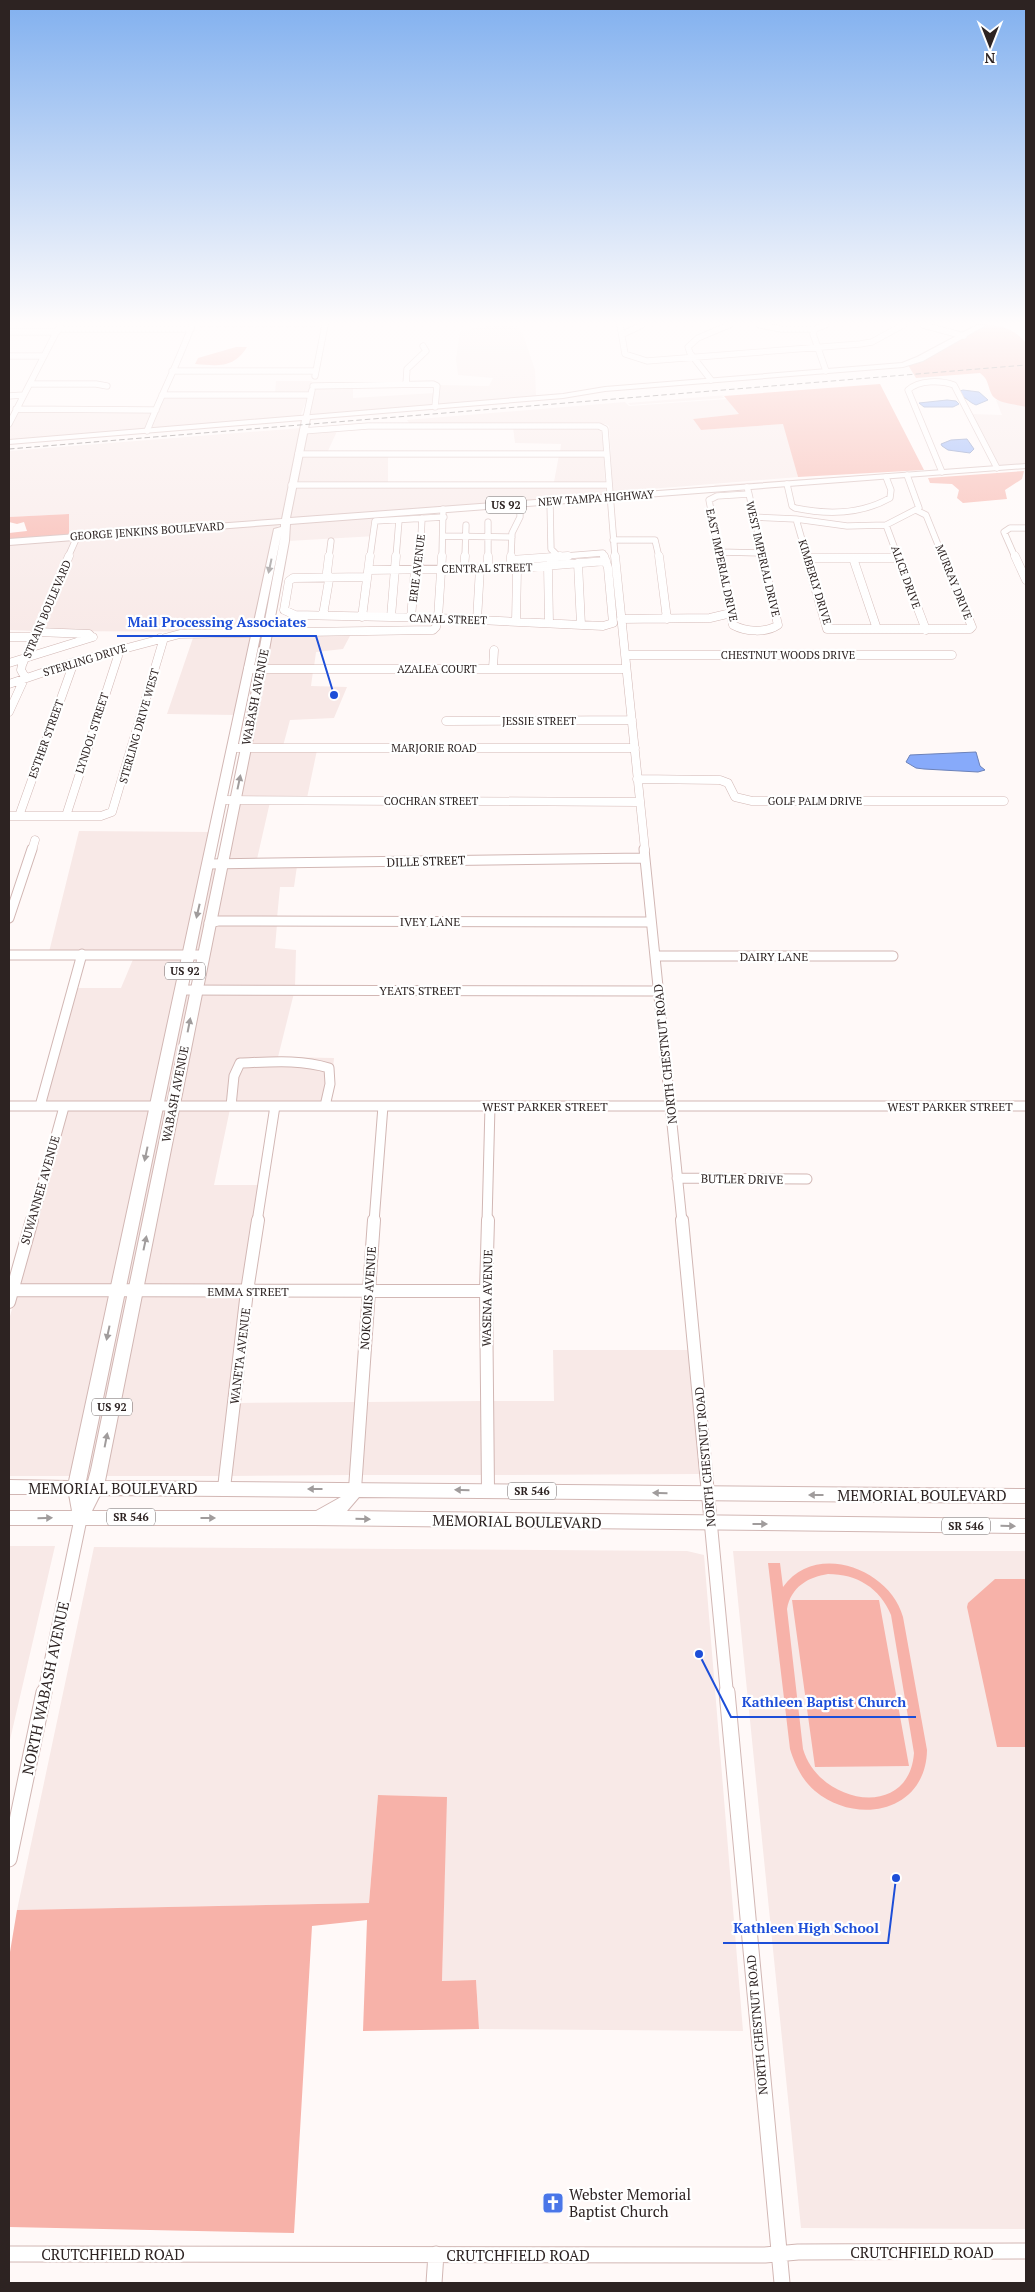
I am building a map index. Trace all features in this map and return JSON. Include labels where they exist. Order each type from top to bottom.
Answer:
[{"type":"main road","points":[[9,442],[135,432]]},
{"type":"main road","points":[[286,521],[291,485],[303,432]]},
{"type":"main road","name":"NEW TAMPA HIGHWAY","points":[[286,521],[443,513],[520,504],[610,497],[748,491],[787,484],[1026,466]]},
{"type":"main road","name":"GEORGE JENKINS BOULEVARD","points":[[9,542],[286,521]]},
{"type":"main road","name":"WABASH AVENUE","points":[[81,1517],[76,1487],[278,529],[286,521]]},
{"type":"main road","name":"WABASH AVENUE","points":[[81,1517],[96,1487],[246,748],[287,529],[286,521]]},
{"type":"main road","points":[[265,591],[276,591]]},
{"type":"main road","name":"MEMORIAL BOULEVARD","points":[[9,1488],[488,1490],[709,1494],[1026,1496]]},
{"type":"main road","points":[[314,1518],[342,1507],[350,1500],[356,1489]]},
{"type":"main road","name":"MEMORIAL BOULEVARD","points":[[9,1518],[314,1518],[1026,1526]]},
{"type":"street","name":"NORTH CHESTNUT ROAD","points":[[604,432],[644,858],[709,1494],[782,2283]]},
{"type":"street","points":[[926,432],[942,472]]},
{"type":"street","points":[[978,432],[997,468]]},
{"type":"street","points":[[298,454],[607,454]]},
{"type":"street","points":[[753,517],[796,519],[844,526],[886,525],[919,508],[907,475]]},
{"type":"street","points":[[787,484],[792,506],[795,508],[820,512],[848,512],[872,507],[890,498],[891,490],[886,477]]},
{"type":"street","points":[[291,485],[608,485]]},
{"type":"street","name":"WEST IMPERIAL DRIVE","points":[[748,491],[778,625]]},
{"type":"street","name":"EAST IMPERIAL DRIVE","points":[[748,491],[709,499],[733,625],[738,628],[770,629],[776,628],[778,625]]},
{"type":"street","points":[[550,502],[551,549],[560,556]]},
{"type":"street","points":[[516,622],[517,569],[511,565],[512,530],[520,517],[520,504]]},
{"type":"street","name":"MURRAY DRIVE","points":[[877,629],[967,630],[972,627],[926,515],[916,510]]},
{"type":"street","points":[[362,617],[375,522],[422,518],[443,513],[438,618]]},
{"type":"street","name":"ERIE AVENUE","points":[[411,618],[415,570],[418,569],[422,518]]},
{"type":"street","name":"KIMBERLY DRIVE","points":[[796,519],[827,629],[877,629]]},
{"type":"street","points":[[391,617],[399,520]]},
{"type":"street","points":[[488,522],[488,568]]},
{"type":"street","points":[[464,568],[466,525]]},
{"type":"street","name":"ALICE DRIVE","points":[[886,525],[926,630]]},
{"type":"street","points":[[1026,528],[1010,528],[1004,532],[1026,580]]},
{"type":"street","points":[[443,536],[512,537]]},
{"type":"street","name":"STRAIN BOULEVARD","points":[[9,712],[25,677],[21,670],[26,657],[77,537]]},
{"type":"street","points":[[613,540],[655,540],[668,618]]},
{"type":"street","points":[[322,615],[332,541]]},
{"type":"street","points":[[720,552],[761,553]]},
{"type":"street","points":[[511,560],[603,553],[606,561]]},
{"type":"street","points":[[548,623],[548,566],[560,556]]},
{"type":"street","points":[[808,558],[899,558]]},
{"type":"street","points":[[853,558],[877,629]]},
{"type":"street","name":"CENTRAL STREET","points":[[287,613],[284,610],[289,581],[296,577],[328,577],[418,569],[514,568],[606,561]]},
{"type":"street","name":"CANAL STREET","points":[[287,613],[609,625],[613,621],[606,561]]},
{"type":"street","points":[[578,563],[581,625]]},
{"type":"street","points":[[477,620],[480,568]]},
{"type":"street","points":[[621,618],[710,618],[731,613]]},
{"type":"street","name":"STERLING DRIVE","points":[[9,684],[116,650],[160,638],[192,633],[256,634],[268,631],[430,631],[436,629],[438,618]]},
{"type":"street","points":[[9,637],[88,634],[93,637],[9,662]]},
{"type":"street","name":"STERLING DRIVE WEST","points":[[66,816],[100,816],[110,814],[114,810],[158,660],[163,641],[160,638]]},
{"type":"street","name":"LYNDOL STREET","points":[[66,816],[118,656],[116,650]]},
{"type":"street","points":[[494,650],[494,669]]},
{"type":"street","name":"CHESTNUT WOODS DRIVE","points":[[625,654],[952,655]]},
{"type":"street","name":"ESTHER STREET","points":[[18,816],[74,662]]},
{"type":"street","name":"AZALEA COURT","points":[[248,669],[626,669]]},
{"type":"street","name":"JESSIE STREET","points":[[446,721],[632,720]]},
{"type":"street","name":"MARJORIE ROAD","points":[[233,748],[635,748]]},
{"type":"street","name":"GOLF PALM DRIVE","points":[[638,779],[720,780],[730,786],[735,797],[752,801],[1004,802]]},
{"type":"street","name":"COCHRAN STREET","points":[[222,800],[639,802]]},
{"type":"street","points":[[9,816],[66,816]]},
{"type":"street","points":[[9,918],[35,840]]},
{"type":"street","name":"DILLE STREET","points":[[208,864],[644,858]]},
{"type":"street","name":"IVEY LANE","points":[[209,923],[218,921],[651,922]]},
{"type":"street","points":[[9,1106],[40,1106],[82,954]]},
{"type":"street","points":[[9,955],[203,955]]},
{"type":"street","name":"DAIRY LANE","points":[[655,956],[893,956]]},
{"type":"street","name":"YEATS STREET","points":[[181,990],[658,991]]},
{"type":"street","points":[[231,1106],[234,1076],[240,1064],[284,1062],[316,1063],[329,1068],[330,1084],[325,1106]]},
{"type":"street","name":"WEST PARKER STREET","points":[[40,1106],[1026,1106]]},
{"type":"street","name":"SUWANNEE AVENUE","points":[[9,1302],[10,1290],[64,1106]]},
{"type":"street","name":"WANETA AVENUE","points":[[224,1488],[248,1291],[275,1106]]},
{"type":"street","name":"NOKOMIS AVENUE","points":[[356,1489],[368,1291],[383,1106]]},
{"type":"street","name":"WASENA AVENUE","points":[[488,1490],[486,1291],[490,1106]]},
{"type":"street","name":"BUTLER DRIVE","points":[[677,1178],[807,1179]]},
{"type":"street","name":"EMMA STREET","points":[[10,1290],[486,1291]]},
{"type":"street","name":"NORTH WABASH AVENUE","points":[[9,1859],[81,1517]]},
{"type":"street","name":"CRUTCHFIELD ROAD","points":[[9,2254],[1026,2251]]},
{"type":"street","points":[[434,2283],[436,2254]]},
{"type":"shaded area","points":[[9,432],[108,432],[9,440]]},
{"type":"shaded area","points":[[252,432],[301,432],[283,520],[69,535],[69,514],[9,517],[9,451]]},
{"type":"shaded area","points":[[306,432],[337,432],[327,453],[301,453]]},
{"type":"shaded area","points":[[514,432],[602,432],[604,453],[560,453],[561,444],[515,443]]},
{"type":"shaded area","points":[[609,432],[786,432],[798,477],[613,492]]},
{"type":"shaded area","points":[[785,432],[905,432],[924,470],[798,477]]},
{"type":"shaded area","points":[[980,432],[1026,432],[1026,465],[999,467]]},
{"type":"shaded area","points":[[301,455],[388,455],[388,482],[554,482],[559,455],[604,455],[605,484],[294,484]]},
{"type":"shaded area","points":[[1024,471],[1022,479],[1005,490],[1007,499],[963,503],[957,498],[959,490],[952,484],[930,483],[928,478]]},
{"type":"shaded area","points":[[913,473],[716,487],[714,485]]},
{"type":"shaded area","points":[[605,486],[607,496],[289,519],[294,487]]},
{"type":"shaded area","points":[[69,514],[69,535],[9,540],[9,533],[27,531],[24,522],[17,524],[9,522],[9,517]]},
{"type":"shaded area","points":[[371,516],[376,536],[288,541],[289,522]]},
{"type":"shaded area","points":[[281,523],[275,529],[253,632],[41,631],[79,538]]},
{"type":"shaded area","points":[[73,538],[35,631],[9,630],[9,543]]},
{"type":"shaded area","points":[[271,633],[351,634],[343,649],[316,652],[314,667],[264,667]]},
{"type":"shaded area","points":[[194,635],[252,635],[236,715],[167,714]]},
{"type":"shaded area","points":[[264,670],[313,671],[311,686],[347,687],[334,718],[290,720],[283,746],[249,746]]},
{"type":"shaded area","points":[[249,750],[317,750],[307,798],[239,798]]},
{"type":"shaded area","points":[[238,802],[270,802],[257,859],[226,861]]},
{"type":"shaded area","points":[[79,831],[212,832],[185,952],[49,952]]},
{"type":"shaded area","points":[[212,866],[217,866],[200,952],[193,952]]},
{"type":"shaded area","points":[[225,866],[297,866],[294,887],[280,887],[277,918],[214,918]]},
{"type":"shaded area","points":[[213,923],[277,924],[275,948],[296,950],[295,987],[201,987]]},
{"type":"shaded area","points":[[134,957],[184,957],[153,1104],[46,1102],[76,988],[121,988]]},
{"type":"shaded area","points":[[192,992],[169,1104],[161,1104],[184,993]]},
{"type":"shaded area","points":[[200,992],[294,993],[278,1057],[334,1058],[333,1068],[316,1060],[240,1060],[230,1075],[226,1103],[178,1104]]},
{"type":"shaded area","points":[[243,1066],[314,1066],[325,1070],[326,1084],[321,1103],[235,1103],[238,1076]]},
{"type":"shaded area","points":[[230,1109],[214,1185],[259,1185],[243,1287],[141,1287],[176,1110]]},
{"type":"shaded area","points":[[67,1110],[151,1110],[113,1287],[18,1286]]},
{"type":"shaded area","points":[[160,1110],[168,1110],[131,1287],[123,1287]]},
{"type":"shaded area","points":[[16,1294],[111,1295],[73,1476],[9,1476],[9,1320]]},
{"type":"shaded area","points":[[121,1295],[130,1295],[93,1476],[84,1476]]},
{"type":"shaded area","points":[[139,1295],[242,1295],[220,1476],[103,1476]]},
{"type":"shaded area","points":[[553,1350],[689,1350],[701,1474],[493,1475],[491,1401],[554,1401]]},
{"type":"shaded area","points":[[481,1401],[482,1475],[362,1475],[366,1402]]},
{"type":"shaded area","points":[[356,1402],[351,1475],[231,1476],[239,1403]]},
{"type":"shaded area","points":[[9,1546],[55,1546],[9,1744]]},
{"type":"shaded area","points":[[94,1547],[687,1551],[704,1555],[743,2031],[479,2029],[476,1980],[442,1981],[446,1797],[378,1795],[369,1903],[17,1910]]},
{"type":"shaded area","points":[[733,1551],[1026,1551],[1026,2229],[801,2228]]},
{"type":"shaded area","points":[[768,1563],[780,1563],[783,1587],[797,1573],[814,1566],[832,1564],[850,1567],[868,1574],[883,1586],[895,1600],[903,1617],[927,1750],[924,1771],[915,1787],[902,1799],[886,1807],[869,1810],[850,1808],[832,1802],[810,1787],[794,1761],[790,1749]],"holes":[[[821,1575],[839,1575],[858,1580],[874,1590],[881,1597],[891,1615],[914,1753],[908,1775],[897,1789],[881,1796],[863,1797],[844,1792],[826,1782],[812,1768],[803,1749],[787,1609],[792,1595],[801,1584]]]},
{"type":"shaded area","points":[[995,1579],[1026,1579],[1026,1747],[997,1747],[967,1607],[968,1603]]},
{"type":"shaded area","points":[[792,1600],[879,1600],[909,1766],[815,1767]]},
{"type":"shaded area","points":[[378,1795],[447,1797],[442,1981],[476,1980],[479,2029],[363,2031],[367,1920],[312,1926],[294,2233],[9,2227],[9,1958],[17,1910],[369,1903]]},
{"type":"water","points":[[967,439],[974,449],[970,453],[948,450],[941,444],[951,440]]},
{"type":"water","points":[[976,752],[980,766],[985,770],[978,772],[924,769],[916,768],[906,762],[910,755]]},
{"type":"railway","points":[[9,449],[215,432]]},
{"type":"place","name":"Mail Processing Associates","points":[[334,695]]},
{"type":"place","name":"Kathleen Baptist Church","points":[[699,1654]]},
{"type":"place","name":"Kathleen High School","points":[[896,1878]]},
{"type":"place","name":"Webster Memorial Baptist Church","points":[[553,2203]]}]
